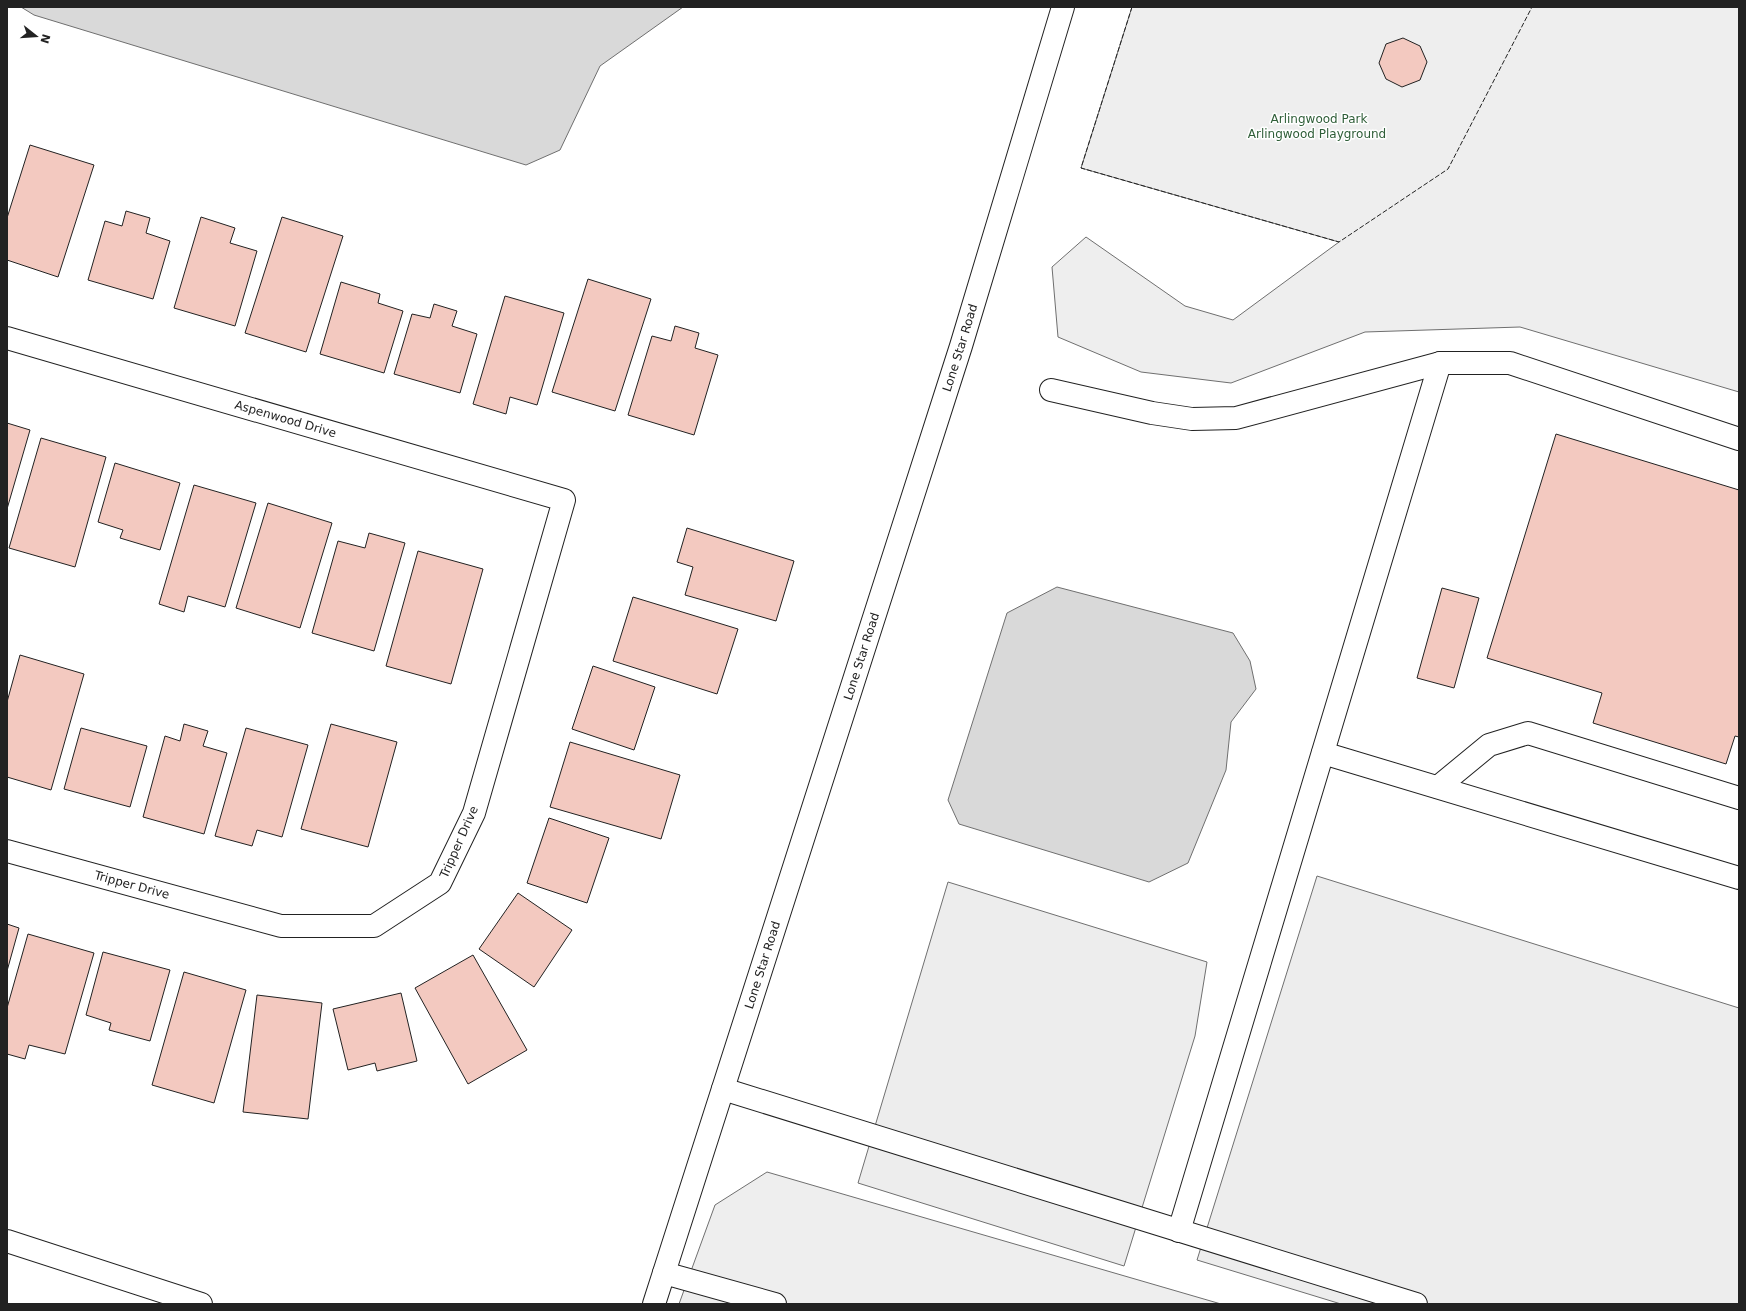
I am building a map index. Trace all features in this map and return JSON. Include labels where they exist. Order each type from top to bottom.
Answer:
[{"type":"street","name":"Lone Star Road","points":[[654,1304],[961,346],[1063,7]]},
{"type":"street","name":"Aspenwood Drive","points":[[7,338],[564,500]]},
{"type":"street","points":[[1179,1231],[1440,363]]},
{"type":"street","points":[[1051,390],[1152,414],[1192,419],[1236,418],[1440,363],[1510,363],[1739,439]]},
{"type":"street","name":"Tripper Drive","points":[[7,851],[281,926],[374,926],[440,883],[474,813],[564,500]]},
{"type":"street","points":[[1438,787],[1489,745],[1528,733],[1739,798]]},
{"type":"street","points":[[1323,753],[1739,878]]},
{"type":"street","points":[[723,1089],[1416,1304]]},
{"type":"street","points":[[7,1240],[201,1304]]},
{"type":"street","points":[[664,1273],[775,1304]]},
{"type":"green space","points":[[1132,7],[1739,7],[1739,392],[1520,327],[1365,332],[1231,383],[1141,372],[1058,337],[1052,267],[1086,237],[1185,306],[1233,320],[1339,242],[1081,168]]},
{"type":"green space","points":[[767,1172],[1221,1304],[679,1304],[715,1205]]},
{"type":"shaded area","points":[[21,7],[683,7],[600,66],[560,150],[526,165],[34,15]]},
{"type":"shaded area","points":[[1057,587],[1233,633],[1250,661],[1256,689],[1231,722],[1226,770],[1188,863],[1149,882],[959,824],[948,800],[1007,613]]},
{"type":"shaded area","points":[[1317,876],[1739,1008],[1739,1304],[1341,1304],[1197,1260]]},
{"type":"shaded area","points":[[948,882],[1207,962],[1195,1036],[1124,1266],[858,1183]]},
{"type":"building","points":[[1403,38],[1420,46],[1427,62],[1420,80],[1402,87],[1386,79],[1379,63],[1386,44]]},
{"type":"building","points":[[30,145],[94,165],[58,277],[7,260],[7,218]]},
{"type":"building","points":[[126,211],[150,218],[146,233],[170,241],[153,299],[88,280],[105,221],[122,226]]},
{"type":"building","points":[[201,217],[235,228],[230,243],[257,251],[235,326],[174,308]]},
{"type":"building","points":[[282,217],[343,236],[306,352],[245,333]]},
{"type":"building","points":[[588,279],[651,299],[615,411],[552,392]]},
{"type":"building","points":[[341,282],[380,294],[378,303],[403,311],[384,373],[320,354]]},
{"type":"building","points":[[505,296],[564,313],[537,405],[510,397],[506,414],[473,404]]},
{"type":"building","points":[[434,304],[457,311],[452,326],[477,334],[460,393],[394,374],[412,314],[430,318]]},
{"type":"building","points":[[675,326],[699,333],[695,348],[718,355],[694,435],[628,415],[652,336],[671,341]]},
{"type":"building","points":[[7,423],[30,430],[7,509]]},
{"type":"building","points":[[1556,434],[1739,490],[1739,737],[1735,736],[1726,764],[1593,723],[1602,693],[1487,658]]},
{"type":"building","points":[[41,438],[106,457],[75,567],[9,548]]},
{"type":"building","points":[[115,463],[180,483],[160,550],[120,538],[123,530],[98,522]]},
{"type":"building","points":[[194,485],[256,503],[225,607],[188,596],[184,612],[159,604]]},
{"type":"building","points":[[268,503],[332,523],[300,628],[236,608]]},
{"type":"building","points":[[687,528],[794,561],[776,621],[685,595],[693,567],[677,562]]},
{"type":"building","points":[[369,533],[405,543],[374,651],[312,633],[338,541],[365,548]]},
{"type":"building","points":[[418,551],[483,569],[451,684],[386,666]]},
{"type":"building","points":[[1442,588],[1479,598],[1454,688],[1417,678]]},
{"type":"building","points":[[633,597],[738,629],[717,694],[613,661]]},
{"type":"building","points":[[20,655],[84,674],[51,790],[7,777],[7,702]]},
{"type":"building","points":[[593,666],[655,687],[634,750],[572,729]]},
{"type":"building","points":[[184,724],[208,731],[203,746],[227,753],[204,834],[143,817],[165,736],[180,741]]},
{"type":"building","points":[[331,724],[397,742],[368,847],[301,829]]},
{"type":"building","points":[[81,728],[147,746],[130,807],[64,789]]},
{"type":"building","points":[[246,728],[308,745],[282,837],[257,830],[252,846],[215,836]]},
{"type":"building","points":[[570,742],[680,775],[661,839],[550,807]]},
{"type":"building","points":[[549,818],[609,838],[587,903],[527,883]]},
{"type":"building","points":[[518,893],[572,930],[534,987],[479,949]]},
{"type":"building","points":[[7,924],[19,928],[7,971]]},
{"type":"building","points":[[28,934],[94,953],[65,1054],[29,1045],[25,1059],[7,1054],[7,1008]]},
{"type":"building","points":[[103,952],[170,970],[150,1041],[109,1030],[111,1023],[86,1015]]},
{"type":"building","points":[[473,955],[527,1050],[468,1084],[415,988]]},
{"type":"building","points":[[184,972],[246,990],[214,1103],[152,1085]]},
{"type":"building","points":[[401,993],[417,1061],[377,1071],[375,1063],[348,1070],[333,1009]]},
{"type":"building","points":[[257,995],[322,1003],[308,1119],[243,1112]]},
{"type":"fence","points":[[1132,7],[1081,168],[1339,242],[1448,169],[1532,7]]},
{"type":"park label","name":"Arlingwood Park","points":[[1319,119]]},
{"type":"park label","name":"Arlingwood Playground","points":[[1317,134]]}]
